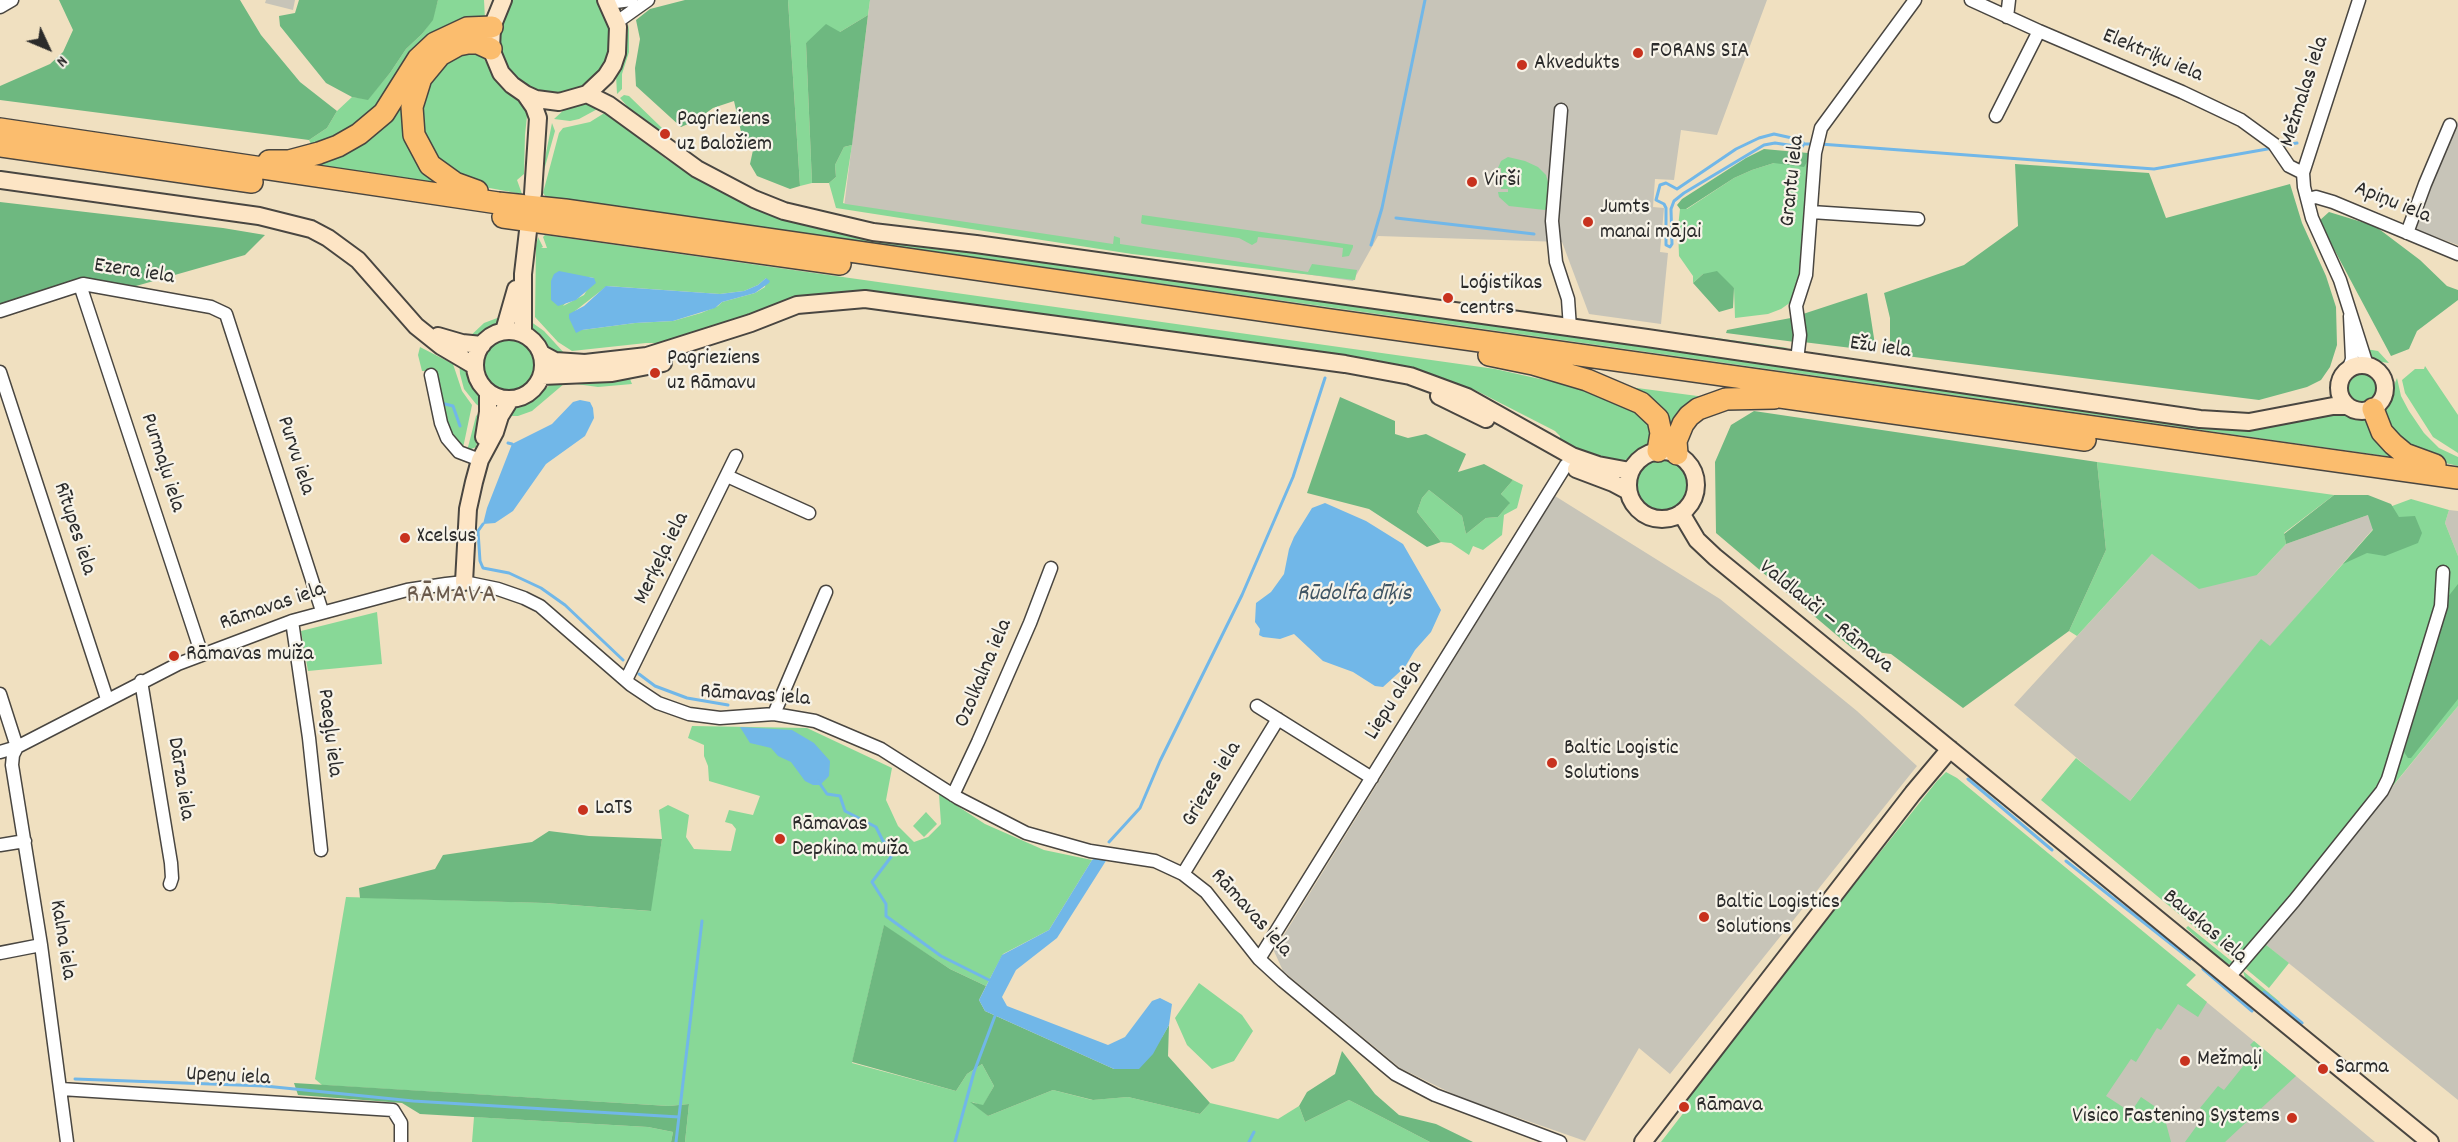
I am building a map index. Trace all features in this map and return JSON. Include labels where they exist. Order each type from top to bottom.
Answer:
[{"type":"highway","points":[[236,165],[252,160],[288,161],[338,146],[359,134],[384,113],[418,60],[435,43],[467,28],[492,27]]},
{"type":"highway","points":[[491,49],[478,43],[468,43],[449,50],[433,62],[417,87],[412,108],[412,123],[419,147],[430,165],[455,183],[488,195],[498,203]]},
{"type":"highway","points":[[0,129],[194,156],[236,165],[498,203],[565,210],[1329,320],[2458,478]]},
{"type":"highway","points":[[0,146],[1496,356],[1533,364],[1595,383],[1641,403],[1658,419],[1668,452]]},
{"type":"highway","points":[[1533,364],[1684,383],[2458,492]]},
{"type":"highway","points":[[1668,452],[1676,441],[1683,424],[1698,409],[1726,399],[1781,398]]},
{"type":"highway","points":[[2373,410],[2382,432],[2405,454],[2458,473]]},
{"type":"main road","points":[[503,0],[492,27],[491,49],[501,73],[512,86],[525,94],[536,99],[559,102],[587,94],[606,76],[617,53],[617,22],[607,1]]},
{"type":"main road","points":[[606,76],[615,99],[634,123]]},
{"type":"main road","points":[[525,94],[538,118],[533,194]]},
{"type":"main road","points":[[587,94],[609,105],[634,123]]},
{"type":"main road","points":[[537,152],[549,120],[559,102]]},
{"type":"main road","name":"Ežu iela","points":[[634,123],[680,158],[737,190],[784,211],[843,226],[2200,419],[2249,422],[2333,406],[2347,406]]},
{"type":"main road","points":[[0,180],[259,216],[311,229],[328,238],[358,260],[402,312],[441,346],[475,366]]},
{"type":"main road","points":[[523,333],[523,274],[528,231]]},
{"type":"main road","points":[[504,331],[516,286],[523,274]]},
{"type":"main road","points":[[542,354],[555,361],[568,363],[615,361],[668,351],[751,324],[797,305],[865,299],[1345,364],[1410,376],[1455,392],[1572,456],[1598,465],[1630,471]]},
{"type":"main road","points":[[542,376],[612,373],[659,364],[698,352],[751,324]]},
{"type":"main road","points":[[504,331],[523,333],[538,345],[542,354],[542,376],[530,393],[510,400],[488,393],[479,383],[475,366],[482,345],[492,336],[504,331]]},
{"type":"main road","points":[[426,332],[462,343],[482,345]]},
{"type":"main road","points":[[2367,365],[2380,374],[2386,387],[2382,401],[2373,410],[2361,412],[2347,406],[2339,395],[2338,388],[2343,375],[2349,368],[2367,365]]},
{"type":"main road","points":[[1386,372],[1474,413],[1566,465],[1628,491]]},
{"type":"main road","points":[[2291,414],[2307,403],[2338,388]]},
{"type":"main road","points":[[464,582],[468,509],[482,457],[488,393]]},
{"type":"main road","points":[[482,457],[495,432],[500,416],[510,400]]},
{"type":"main road","points":[[1668,452],[1691,467],[1697,480],[1694,497],[1681,513],[1672,518],[1651,518],[1634,506],[1628,491],[1630,471],[1640,458],[1668,452]]},
{"type":"main road","name":"Valdlauči — Rāmava","points":[[1681,513],[1697,540],[1715,557],[1950,749]]},
{"type":"main road","points":[[1642,1142],[1699,1066],[1950,749]]},
{"type":"main road","name":"Bauskas iela","points":[[1950,749],[2430,1142]]},
{"type":"street","points":[[0,7],[12,0]]},
{"type":"street","points":[[607,1],[631,0]]},
{"type":"street","points":[[617,22],[648,0]]},
{"type":"street","name":"Grantu iela","points":[[1797,360],[1800,335],[1796,306],[1806,275],[1815,153],[1821,128],[1916,0]]},
{"type":"street","name":"Elektriķu iela","points":[[1971,0],[2241,120],[2274,144],[2289,166],[2302,172]]},
{"type":"street","points":[[2007,17],[2009,0]]},
{"type":"street","name":"Mežmalas iela","points":[[2350,312],[2340,280],[2312,218],[2302,172],[2359,0]]},
{"type":"street","points":[[1996,116],[2039,32]]},
{"type":"street","points":[[1561,110],[1552,220],[1556,262],[1568,299],[1570,328]]},
{"type":"street","points":[[2407,232],[2450,125]]},
{"type":"street","name":"Apiņu iela","points":[[2308,199],[2316,197],[2333,202],[2458,254]]},
{"type":"street","points":[[1811,212],[1918,219]]},
{"type":"street","name":"Ezera iela","points":[[0,311],[80,285],[210,307],[226,314]]},
{"type":"street","name":"Purmaļu iela","points":[[80,285],[202,655]]},
{"type":"street","points":[[2350,312],[2367,365]]},
{"type":"street","points":[[2349,368],[2352,359],[2350,312]]},
{"type":"street","name":"Purvu iela","points":[[226,314],[322,611]]},
{"type":"street","name":"Rītupes iela","points":[[0,372],[107,699]]},
{"type":"street","points":[[431,375],[441,423],[447,438],[459,452],[482,457]]},
{"type":"street","name":"Merķeļa iela","points":[[626,680],[736,456]]},
{"type":"street","name":"Liepu aleja","points":[[1259,959],[1566,465]]},
{"type":"street","points":[[727,476],[809,513]]},
{"type":"street","name":"Ozolkalna iela","points":[[953,795],[1026,633],[1051,568]]},
{"type":"street","points":[[2228,978],[2294,901],[2382,791],[2388,779],[2441,606],[2443,572]]},
{"type":"street","name":"Rāmavas iela","points":[[0,752],[17,747],[141,681],[202,655],[322,611],[407,590],[464,582],[511,592],[540,606],[626,680],[658,703],[689,714],[720,718],[774,714],[815,721],[845,732],[909,765],[953,795],[1002,822],[1026,832],[1090,851],[1155,861],[1184,874],[1206,892],[1259,959],[1395,1074],[1435,1095],[1560,1142]]},
{"type":"street","points":[[774,714],[826,592]]},
{"type":"street","name":"Paegļu iela","points":[[292,621],[309,738],[321,850]]},
{"type":"street","name":"Dārza iela","points":[[141,681],[171,864],[170,884]]},
{"type":"street","points":[[0,694],[17,747]]},
{"type":"street","points":[[1257,706],[1372,778]]},
{"type":"street","name":"Griezes iela","points":[[1184,874],[1278,719]]},
{"type":"street","name":"Kalna iela","points":[[17,747],[12,765],[41,945],[67,1142]]},
{"type":"street","points":[[0,845],[25,841]]},
{"type":"street","points":[[0,952],[41,945]]},
{"type":"street","name":"Upeņu iela","points":[[61,1089],[393,1110],[401,1123],[401,1142]]},
{"type":"shaded area","points":[[266,0],[295,0],[293,10],[265,3]]},
{"type":"shaded area","points":[[870,0],[1767,0],[1717,135],[1681,130],[1674,180],[1655,179],[1653,207],[1664,208],[1660,252],[1668,253],[1661,324],[1589,314],[1562,242],[1378,236],[1353,281],[844,207]]},
{"type":"shaded area","points":[[2458,121],[2458,245],[2416,230],[2419,210]]},
{"type":"shaded area","points":[[1555,496],[1720,599],[1857,711],[1917,766],[1670,1074],[1639,1048],[1585,1141],[1459,1097],[1400,1068],[1283,971],[1274,951]]},
{"type":"shaded area","points":[[2449,510],[2458,511],[2458,556],[2445,523]]},
{"type":"shaded area","points":[[2368,515],[2373,529],[2270,647],[2261,640],[2129,802],[2014,705],[2152,554],[2257,575],[2286,544]]},
{"type":"shaded area","points":[[2458,706],[2458,1100],[2265,944]]},
{"type":"shaded area","points":[[2186,985],[2296,1076],[2375,1142],[2047,1142]]},
{"type":"green space","points":[[59,0],[240,0],[261,35],[300,82],[337,111],[327,128],[309,140],[0,100],[0,86],[50,64],[63,52],[73,30]]},
{"type":"green space","points":[[299,0],[438,0],[433,20],[406,49],[368,100],[352,97],[326,83],[280,26],[279,16],[295,13]]},
{"type":"green space","points":[[438,0],[484,0],[485,19],[351,127],[312,146],[309,140],[327,128],[337,111],[352,97],[368,99],[406,49],[422,34],[432,20]]},
{"type":"green space","points":[[512,0],[598,0],[610,22],[610,52],[605,66],[584,86],[557,94],[531,88],[518,80],[502,58],[498,44],[501,17]]},
{"type":"green space","points":[[685,0],[788,0],[800,186],[790,189],[757,176],[750,164],[755,141],[742,136],[734,101],[713,108],[695,121],[681,127],[636,86],[635,68],[640,39],[636,20],[650,9]]},
{"type":"green space","points":[[788,0],[870,0],[868,15],[840,32],[806,43],[812,183],[800,186]]},
{"type":"green space","points":[[868,15],[852,145],[844,147],[835,165],[836,177],[829,183],[812,183],[806,43],[826,24],[840,32]]},
{"type":"green space","points":[[629,24],[629,52],[622,74],[622,89],[617,94],[616,75],[624,53]]},
{"type":"green space","points":[[458,52],[476,53],[482,56],[501,85],[523,103],[531,113],[527,116],[524,174],[517,180],[522,194],[473,185],[432,156],[418,112],[427,79]]},
{"type":"green space","points":[[624,95],[629,96],[663,129],[661,131],[634,114],[620,98]]},
{"type":"green space","points":[[402,100],[439,184],[309,166]]},
{"type":"green space","points":[[583,102],[603,106],[579,119],[570,121],[554,119],[566,108]]},
{"type":"green space","points":[[606,112],[666,159],[704,182],[773,215],[836,232],[2238,428],[2342,413],[2355,418],[2367,419],[2400,458],[546,197],[543,193],[559,133],[563,128],[590,122]]},
{"type":"green space","points":[[552,123],[555,131],[543,174],[542,173]]},
{"type":"green space","points":[[852,145],[843,203],[846,204],[1113,244],[1114,236],[1120,238],[1120,244],[1308,272],[1312,264],[1357,270],[1355,280],[1132,254],[836,208],[829,183],[836,177],[835,165],[844,147]]},
{"type":"green space","points":[[1764,149],[1808,153],[1810,157],[1804,167],[1774,163],[1752,170],[1734,178],[1686,209],[1680,209],[1677,205],[1682,199]]},
{"type":"green space","points":[[1508,157],[1538,167],[1546,175],[1549,186],[1545,210],[1509,206],[1499,197],[1498,192],[1508,192],[1508,189],[1501,189],[1501,168],[1498,168],[1501,161]]},
{"type":"green space","points":[[1809,162],[1803,274],[1791,302],[1768,314],[1735,318],[1734,288],[1703,274],[1693,283],[1693,276],[1679,256],[1680,209],[1687,209],[1734,178],[1752,170],[1774,163]]},
{"type":"green space","points":[[2015,164],[2149,173],[2166,218],[2290,184],[2302,223],[2326,276],[2336,307],[2337,345],[2330,367],[2321,380],[2307,387],[2259,400],[1890,354],[1890,318],[1884,293],[1964,265],[2018,226]]},
{"type":"green space","points":[[0,202],[265,235],[245,255],[129,288],[83,282],[0,305]]},
{"type":"green space","points":[[2329,212],[2375,226],[2420,260],[2447,286],[2458,290],[2458,300],[2417,331],[2409,349],[2391,356],[2319,221]]},
{"type":"green space","points":[[1142,215],[1353,245],[1353,247],[1349,256],[1342,257],[1343,248],[1286,240],[1258,237],[1257,242],[1252,245],[1239,238],[1143,224],[1141,223]]},
{"type":"green space","points":[[545,235],[1495,369],[1585,389],[1642,413],[1652,427],[1646,445],[1617,464],[1560,445],[1560,436],[1555,431],[1475,390],[1453,384],[907,297],[732,323],[666,343],[572,351],[558,342],[535,317],[536,246],[538,237],[543,247],[541,248],[547,248],[543,237]],"holes":[[[589,277],[594,278],[584,295],[563,306]],[[766,278],[765,287],[755,293],[722,302],[701,313],[673,321],[582,330],[575,311],[607,286],[720,294],[744,291],[758,285]]]},
{"type":"green space","points":[[1717,271],[1734,288],[1733,308],[1719,312],[1693,283],[1703,274]]},
{"type":"green space","points":[[1867,293],[1876,351],[1803,342],[1803,314]]},
{"type":"green space","points":[[500,317],[501,322],[496,326],[479,337],[466,340],[484,323]]},
{"type":"green space","points":[[1796,317],[1795,342],[1726,333],[1727,330]]},
{"type":"green space","points":[[527,319],[544,331],[566,355],[550,352],[531,329]]},
{"type":"green space","points":[[1702,336],[1788,348],[1779,350],[1701,339]]},
{"type":"green space","points":[[504,338],[514,338],[524,342],[532,350],[536,365],[532,380],[524,388],[514,392],[504,392],[494,388],[486,380],[482,370],[482,360],[486,350],[494,342]]},
{"type":"green space","points":[[420,347],[453,364],[462,391],[472,405],[463,448],[455,440],[447,422],[436,371],[422,371],[418,355]]},
{"type":"green space","points":[[2366,349],[2378,351],[2389,363],[2374,361]]},
{"type":"green space","points":[[459,360],[480,396],[484,410],[464,389]]},
{"type":"green space","points":[[2425,366],[2458,415],[2458,453],[2433,437],[2405,393],[2402,380],[2415,369],[2424,369]]},
{"type":"green space","points":[[2363,372],[2375,376],[2379,388],[2375,400],[2363,404],[2351,400],[2347,388],[2351,376]]},
{"type":"green space","points":[[2397,378],[2401,396],[2424,433],[2439,448],[2458,457],[2458,466],[2419,454],[2386,429],[2384,411]]},
{"type":"green space","points":[[570,379],[603,382],[630,379],[632,384],[598,387],[576,384]]},
{"type":"green space","points":[[552,383],[565,383],[532,411],[518,416],[505,416],[512,410],[531,402]]},
{"type":"green space","points":[[1607,384],[1705,397],[1673,430]]},
{"type":"green space","points":[[1340,397],[1395,421],[1395,434],[1408,438],[1426,434],[1466,454],[1458,472],[1484,464],[1513,480],[1501,494],[1510,503],[1498,517],[1486,518],[1466,534],[1462,516],[1429,490],[1422,498],[1417,512],[1441,542],[1427,547],[1369,509],[1307,493]]},
{"type":"green space","points":[[1754,411],[2097,462],[2106,550],[2069,631],[1963,708],[1891,654],[1853,649],[1716,533],[1715,462],[1731,425]]},
{"type":"green space","points":[[479,413],[484,414],[476,447],[467,451],[476,416]]},
{"type":"green space","points":[[1658,458],[1668,458],[1678,462],[1686,470],[1690,485],[1686,500],[1678,508],[1668,512],[1658,512],[1648,508],[1640,500],[1636,490],[1636,480],[1640,470],[1648,462]]},
{"type":"green space","points":[[2097,462],[2334,495],[2284,533],[2286,544],[2257,575],[2199,589],[2152,554],[2077,636],[2069,631],[2106,550]]},
{"type":"green space","points":[[1513,480],[1523,485],[1517,508],[1504,515],[1502,535],[1483,550],[1473,546],[1469,555],[1451,543],[1441,542],[1417,512],[1422,498],[1429,490],[1462,516],[1466,534],[1486,518],[1498,517],[1509,504],[1501,494]]},
{"type":"green space","points":[[2334,495],[2368,495],[2391,504],[2399,517],[2415,516],[2422,533],[2418,543],[2385,556],[2367,553],[2343,564],[2373,530],[2368,515],[2286,544],[2284,534]]},
{"type":"green space","points":[[2411,499],[2449,510],[2445,523],[2458,556],[2458,706],[2277,928],[2237,962],[2041,800],[2076,758],[2130,801],[2261,639],[2270,646],[2373,530],[2368,515]]},
{"type":"green space","points":[[2458,584],[2458,699],[2411,758],[2408,758],[2404,752],[2423,688],[2436,632],[2447,598]]},
{"type":"green space","points":[[377,612],[382,664],[308,671],[301,631]]},
{"type":"green space","points":[[692,726],[807,728],[892,768],[886,800],[898,826],[914,842],[928,837],[941,824],[939,794],[985,824],[1044,850],[1092,860],[1049,930],[1003,954],[986,986],[950,969],[884,926],[852,1063],[956,1091],[967,1074],[982,1064],[994,1086],[983,1106],[972,1102],[988,1116],[1053,1090],[1092,1100],[1128,1097],[1200,1114],[1210,1103],[1278,1119],[1299,1106],[1305,1122],[1349,1100],[1430,1142],[685,1142],[689,1104],[669,1106],[322,1085],[315,1079],[346,897],[545,903],[650,911],[662,839],[659,810],[668,805],[689,815],[686,837],[694,849],[731,851],[736,829],[732,824],[725,822],[729,810],[753,815],[760,796],[709,781],[704,745],[688,738]]},
{"type":"green space","points":[[1946,772],[1957,778],[2196,975],[2186,985],[2207,1002],[2198,1017],[2178,1004],[2161,1030],[2157,1028],[2136,1062],[2131,1059],[2106,1096],[2126,1109],[2125,1112],[2129,1115],[2141,1097],[2163,1112],[2171,1142],[1661,1142],[1688,1107],[1685,1104],[1703,1077],[1809,941]]},
{"type":"green space","points":[[926,812],[937,824],[924,837],[913,826]]},
{"type":"green space","points":[[549,831],[589,836],[662,839],[651,911],[545,903],[360,898],[359,888],[435,869],[443,855],[532,842]]},
{"type":"green space","points":[[884,925],[950,969],[986,986],[979,1000],[985,1011],[1114,1069],[1162,1037],[1169,1025],[1168,1056],[1210,1103],[1200,1114],[1128,1097],[1093,1100],[1053,1090],[988,1116],[970,1102],[983,1105],[994,1086],[982,1064],[967,1074],[956,1091],[852,1062]]},
{"type":"green space","points":[[2188,926],[2235,964],[2226,964],[2186,928]]},
{"type":"green space","points":[[2265,944],[2289,963],[2269,988],[2245,968]]},
{"type":"green space","points":[[2243,971],[2280,1002],[2277,1006],[2246,981]]},
{"type":"green space","points":[[1199,983],[1242,1015],[1253,1031],[1234,1061],[1212,1069],[1187,1045],[1175,1018]]},
{"type":"green space","points":[[2254,1041],[2296,1076],[2225,1142],[2185,1142],[2206,1113],[2200,1108],[2218,1086],[2224,1090],[2256,1050],[2250,1045]]},
{"type":"green space","points":[[1342,1051],[1375,1094],[1399,1115],[1436,1124],[1473,1142],[1430,1142],[1349,1100],[1305,1122],[1299,1106],[1307,1092],[1335,1074]]},
{"type":"green space","points":[[294,1083],[669,1106],[689,1104],[685,1142],[671,1142],[673,1132],[648,1127],[420,1114],[402,1103],[298,1095]]},
{"type":"green space","points":[[474,1117],[648,1127],[673,1132],[671,1142],[472,1142]]},
{"type":"water","points":[[559,271],[594,278],[596,283],[576,300],[558,306],[551,300],[551,281],[554,274]]},
{"type":"water","points":[[766,278],[770,281],[769,283],[755,293],[722,302],[715,308],[673,321],[635,323],[582,330],[576,333],[569,318],[569,314],[584,306],[606,286],[720,294],[744,291],[758,285]]},
{"type":"water","points":[[580,400],[590,402],[593,408],[594,418],[585,436],[546,464],[513,511],[495,523],[483,524],[512,444],[552,424],[573,402]]},
{"type":"water","name":"Rūdolfa dīķis","points":[[1325,503],[1366,521],[1403,544],[1441,610],[1431,632],[1415,650],[1405,667],[1383,687],[1375,686],[1353,672],[1323,661],[1294,634],[1280,639],[1259,635],[1260,629],[1255,622],[1256,603],[1271,592],[1284,574],[1294,537],[1312,508]]},
{"type":"water","points":[[740,727],[792,730],[814,743],[830,761],[829,776],[820,785],[813,785],[805,781],[791,762],[778,756],[771,748],[750,743]]},
{"type":"water","points":[[1102,854],[1109,856],[1057,938],[1016,970],[1002,997],[1007,1006],[1108,1045],[1125,1037],[1152,1001],[1160,998],[1172,1004],[1169,1025],[1153,1054],[1139,1069],[1114,1069],[985,1011],[979,1000],[1002,955],[1049,930],[1092,860]]},
{"type":"waterway","points":[[1371,245],[1382,208],[1425,0]]},
{"type":"waterway","points":[[1804,144],[1801,140],[1774,134],[1759,138],[1736,149],[1677,189],[1666,183],[1660,185],[1656,200],[1664,204],[1666,208],[1666,245],[1670,247],[1672,244],[1671,209],[1674,201],[1684,193],[1764,145],[1775,143],[1802,147],[1804,144],[1813,144]]},
{"type":"waterway","points":[[2279,146],[2297,143]]},
{"type":"waterway","points":[[1820,144],[2154,169],[2273,148]]},
{"type":"waterway","points":[[1396,218],[1534,234]]},
{"type":"waterway","points":[[1109,842],[1140,808],[1160,761],[1242,595],[1293,477],[1325,378]]},
{"type":"waterway","points":[[445,404],[453,406],[460,426]]},
{"type":"waterway","points":[[508,443],[512,444]]},
{"type":"waterway","points":[[483,524],[478,531],[480,561],[483,568],[509,573],[541,588],[565,605],[623,660]]},
{"type":"waterway","points":[[639,674],[655,686],[687,698],[728,705]]},
{"type":"waterway","points":[[1968,779],[2052,850]]},
{"type":"waterway","points":[[818,781],[827,794],[840,796],[845,811],[876,827],[883,841],[893,847],[891,857],[872,882],[886,904],[886,916],[941,956],[989,980]]},
{"type":"waterway","points":[[2066,861],[2190,959]]},
{"type":"waterway","points":[[676,1142],[702,921]]},
{"type":"waterway","points":[[2203,969],[2252,1011]]},
{"type":"waterway","points":[[2264,992],[2302,1023]]},
{"type":"waterway","points":[[955,1142],[974,1072],[995,1016]]},
{"type":"waterway","points":[[75,1079],[265,1086],[413,1101],[679,1117]]},
{"type":"waterway","points":[[1249,1142],[1254,1132]]},
{"type":"place","name":"FORANS SIA","points":[[1638,53]]},
{"type":"place","name":"Akvedukts","points":[[1522,65]]},
{"type":"place","name":"Pagrieziens uz Baložiem","points":[[665,134]]},
{"type":"place","name":"Virši","points":[[1472,182]]},
{"type":"place","name":"Jumts manai mājai","points":[[1588,222]]},
{"type":"place","name":"Loģistikas centrs","points":[[1448,298]]},
{"type":"place","name":"Pagrieziens uz Rāmavu","points":[[655,373]]},
{"type":"place","name":"Xcelsus","points":[[405,538]]},
{"type":"place","name":"Rāmavas muiža","points":[[174,656]]},
{"type":"place","name":"Baltic Logistic Solutions","points":[[1552,763]]},
{"type":"place","name":"LaTS","points":[[583,810]]},
{"type":"place","name":"Rāmavas Depkina muiža","points":[[780,839]]},
{"type":"place","name":"Baltic Logistics Solutions","points":[[1704,917]]},
{"type":"place","name":"Mežmaļi","points":[[2185,1061]]},
{"type":"place","name":"Sarma","points":[[2323,1069]]},
{"type":"place","name":"Rāmava","points":[[1684,1107]]},
{"type":"place","name":"Visico Fastening Systems","points":[[2292,1118]]},
{"type":"district","name":"RĀMAVA","points":[[452,597]]}]
